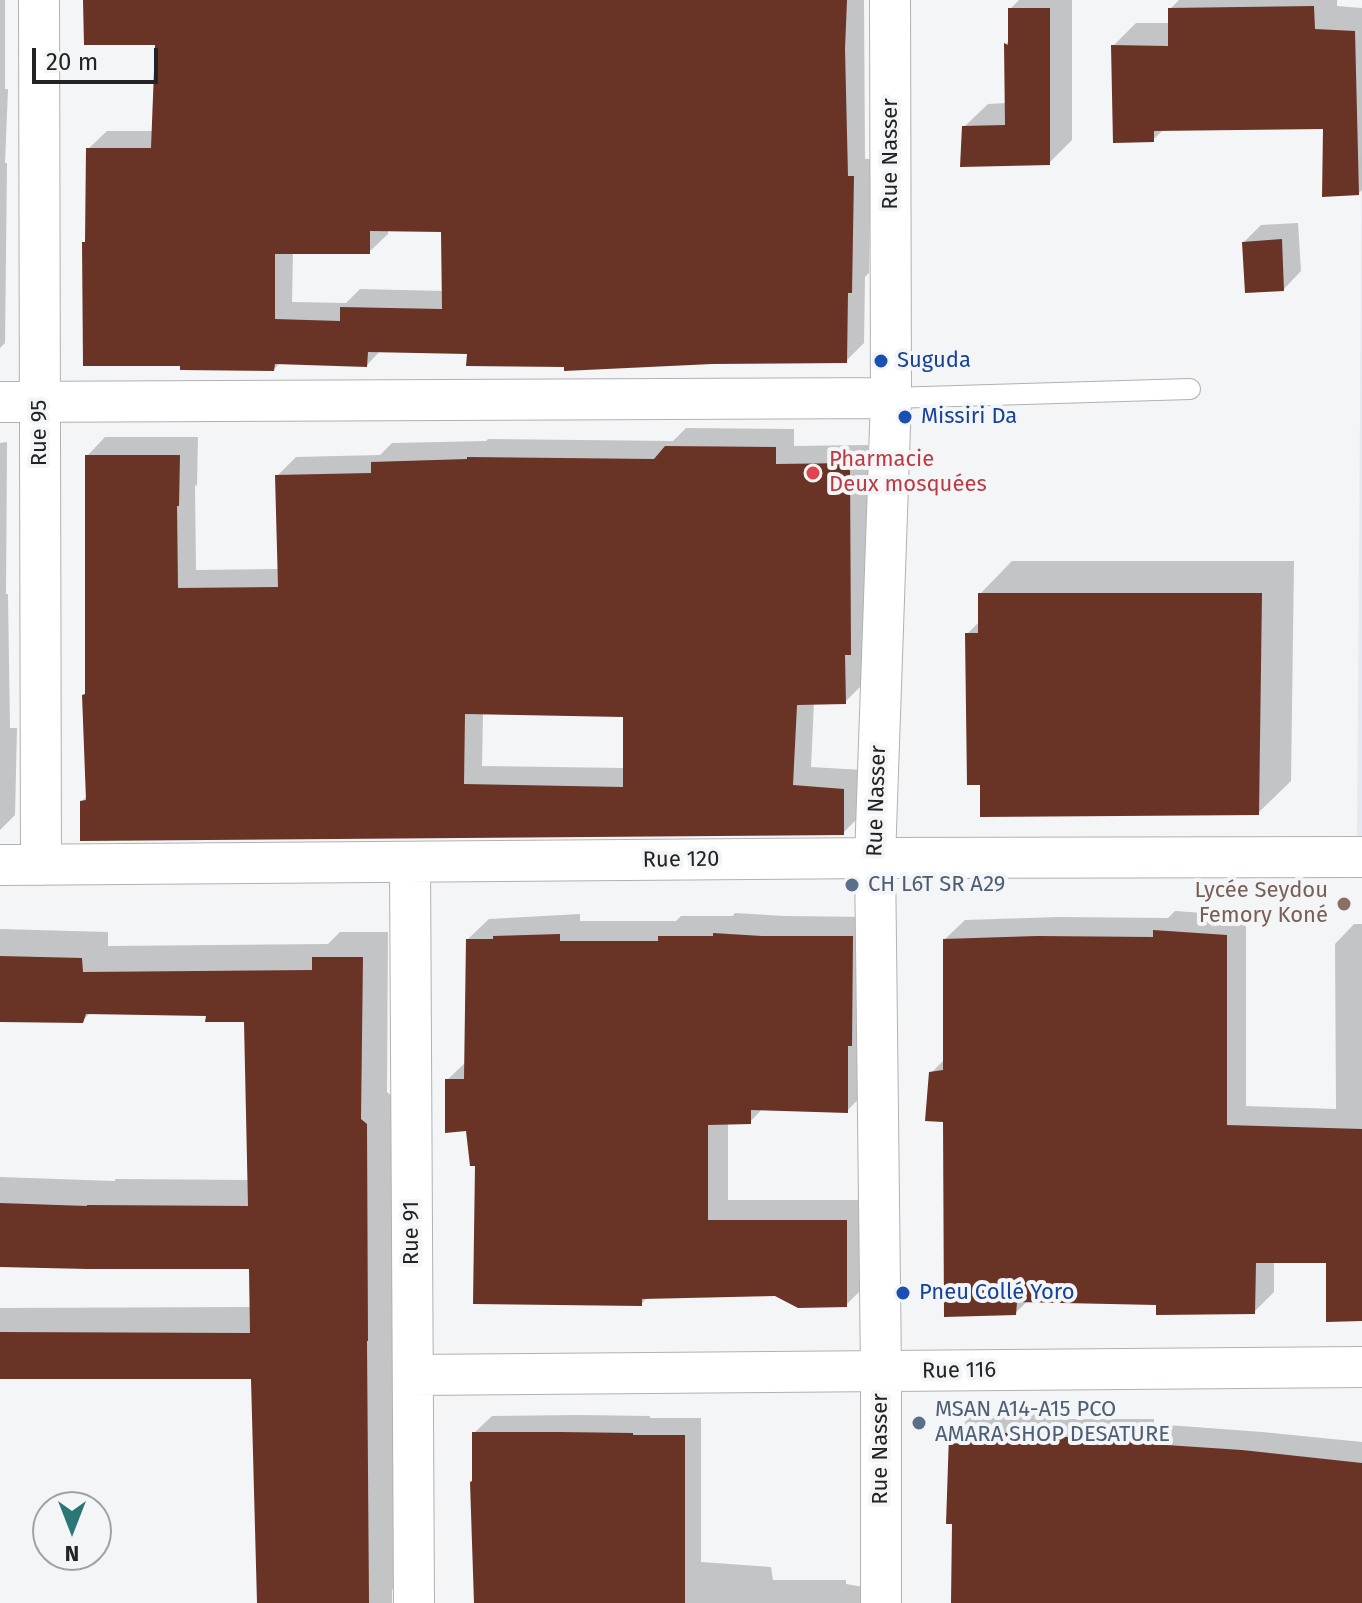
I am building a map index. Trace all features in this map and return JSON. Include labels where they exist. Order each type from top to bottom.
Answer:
[{"type":"street","name":"Rue 95","points":[[39,0],[41,865]]},
{"type":"street","name":"Rue Nasser","points":[[881,1603],[875,858],[891,398],[890,0]]},
{"type":"street","points":[[0,402],[891,398]]},
{"type":"street","name":"Rue 120","points":[[0,865],[1362,857]]},
{"type":"street","name":"Rue 91","points":[[410,863],[414,1603]]},
{"type":"street","name":"Rue 116","points":[[413,1375],[1362,1367]]},
{"type":"lane","points":[[891,398],[1190,389]]},
{"type":"shaded area","points":[[1362,124],[1362,845],[1357,845]]},
{"type":"building","points":[[83,0],[847,0],[848,176],[854,176],[847,363],[712,364],[564,371],[564,367],[466,366],[467,354],[368,352],[367,367],[275,364],[274,371],[180,370],[180,366],[83,366],[82,242],[85,242],[86,148],[151,148],[155,45],[84,45]],"holes":[[[370,231],[441,232],[442,309],[340,307],[340,321],[275,319],[275,254],[370,254]]]},
{"type":"building","points":[[1314,6],[1315,29],[1355,31],[1359,195],[1322,197],[1323,129],[1154,131],[1154,142],[1113,143],[1111,45],[1168,46],[1168,8]]},
{"type":"building","points":[[1008,8],[1050,8],[1050,165],[960,167],[962,126],[1005,125],[1004,43],[1008,45]]},
{"type":"building","points":[[1282,239],[1284,291],[1245,293],[1242,242]]},
{"type":"building","points":[[665,446],[776,447],[776,464],[850,463],[851,655],[845,655],[846,704],[797,705],[793,785],[844,789],[844,835],[80,841],[80,801],[86,800],[82,695],[85,694],[85,455],[180,455],[178,588],[278,587],[275,475],[371,473],[371,462],[467,457],[654,459]],"holes":[[[465,714],[623,717],[623,787],[464,784]]]},
{"type":"building","points":[[978,593],[1262,593],[1259,815],[980,817],[980,785],[967,785],[965,633],[978,633]]},
{"type":"building","points":[[1153,930],[1227,935],[1227,1125],[1362,1129],[1362,1321],[1326,1322],[1326,1263],[1256,1263],[1255,1314],[1156,1315],[1156,1305],[1017,1302],[1016,1315],[944,1317],[943,1122],[925,1121],[929,1072],[943,1070],[943,939],[1153,937]]},
{"type":"building","points":[[713,933],[853,936],[848,1113],[751,1110],[751,1124],[708,1125],[708,1220],[847,1220],[847,1307],[798,1308],[775,1296],[642,1299],[642,1306],[473,1304],[475,1166],[470,1166],[466,1131],[445,1133],[445,1079],[464,1079],[466,939],[560,934],[560,941],[658,941],[658,936],[713,936]]},
{"type":"building","points":[[0,956],[82,958],[83,972],[312,970],[312,957],[363,957],[361,1119],[367,1124],[369,1603],[257,1603],[251,1379],[0,1379],[0,1332],[250,1333],[249,1269],[0,1267],[0,1203],[248,1206],[244,1022],[205,1022],[206,1016],[86,1014],[83,1023],[0,1022]]},
{"type":"building","points":[[472,1432],[685,1435],[685,1603],[474,1603],[470,1482]]},
{"type":"building","points":[[1026,1432],[1027,1437],[1136,1437],[1136,1443],[1362,1463],[1362,1603],[951,1603],[952,1524],[946,1524],[949,1435]]},
{"type":"place","name":"Suguda","points":[[881,361]]},
{"type":"place","name":"Missiri Da","points":[[905,417]]},
{"type":"place","name":"Pharmacie Deux mosquées","points":[[813,473]]},
{"type":"place","name":"CH L6T SR A29","points":[[852,885]]},
{"type":"place","name":"Lycée Seydou Femory Koné","points":[[1344,904]]},
{"type":"place","name":"Pneu Collé Yoro","points":[[903,1293]]},
{"type":"place","name":"MSAN A14-A15 PCO AMARA SHOP DESATURE","points":[[919,1423]]}]
